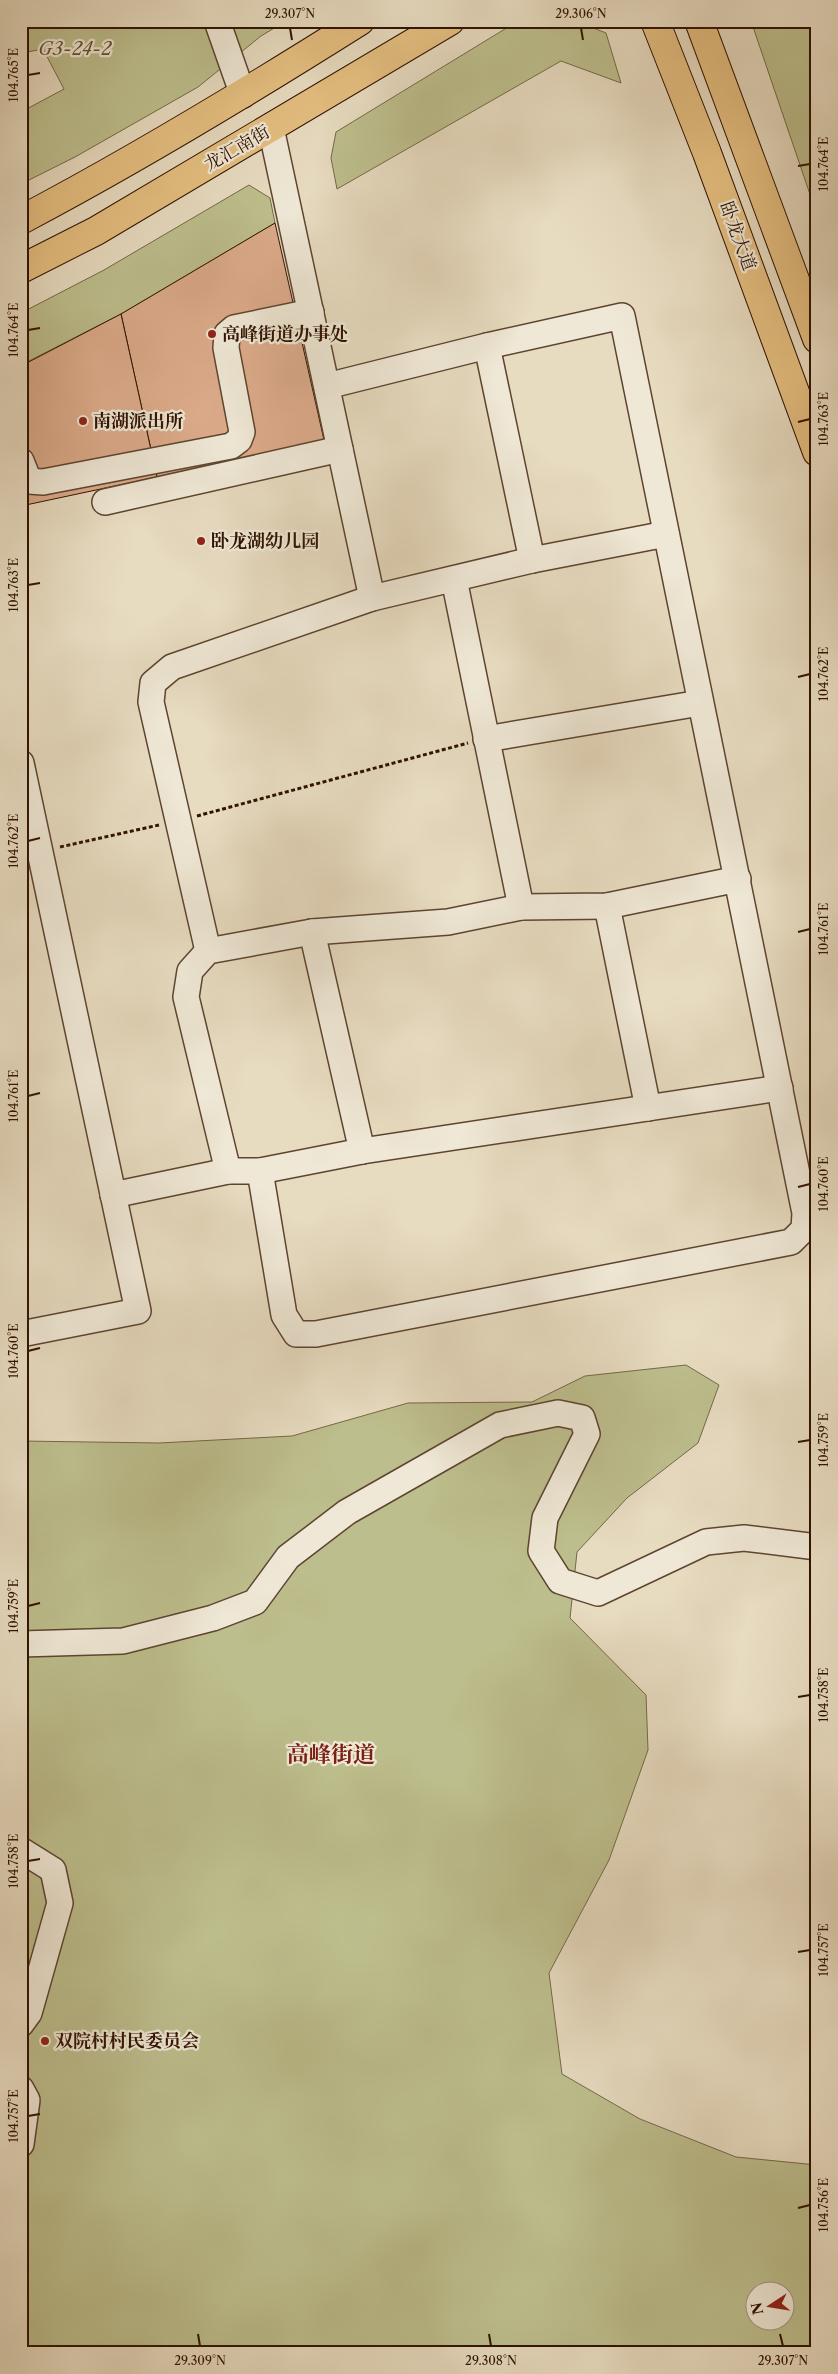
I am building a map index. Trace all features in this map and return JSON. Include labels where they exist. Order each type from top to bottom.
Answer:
[{"type":"main road","points":[[21,220],[74,193],[243,95],[360,21]]},
{"type":"main road","name":"龙汇南街","points":[[21,270],[96,230],[450,21]]},
{"type":"main road","points":[[700,21],[817,339]]},
{"type":"main road","name":"卧龙大道","points":[[655,22],[707,153],[817,452]]},
{"type":"street","points":[[217,21],[243,95]]},
{"type":"street","points":[[271,128],[372,598]]},
{"type":"street","points":[[21,461],[29,481],[43,482],[231,446],[239,440],[242,432],[226,348],[227,334],[234,328],[311,312]]},
{"type":"street","points":[[260,1171],[284,1315],[296,1334],[316,1334],[791,1242],[804,1229],[805,1213],[622,316],[487,346],[327,386]]},
{"type":"street","points":[[487,346],[532,560]]},
{"type":"street","points":[[105,502],[340,449]]},
{"type":"street","points":[[208,951],[151,702],[154,683],[172,667],[372,598],[532,560],[666,534]]},
{"type":"street","points":[[454,579],[521,907]]},
{"type":"street","points":[[486,739],[700,703]]},
{"type":"street","points":[[21,763],[138,1311],[21,1334]]},
{"type":"street","points":[[228,1171],[186,997],[190,972],[208,951],[312,932],[448,922],[521,907],[607,906],[738,879]]},
{"type":"street","points":[[607,906],[648,1108]]},
{"type":"street","points":[[312,932],[362,1152]]},
{"type":"street","points":[[113,1195],[228,1171],[260,1171],[362,1152],[780,1088]]},
{"type":"street","points":[[21,1644],[123,1641],[213,1618],[254,1602],[288,1557],[348,1512],[500,1425],[558,1413],[582,1418],[586,1434],[545,1518],[541,1551],[560,1581],[598,1593],[706,1542],[744,1538],[817,1547]]},
{"type":"street","points":[[21,1850],[53,1870],[60,1903],[29,2013],[21,2024]]},
{"type":"street","points":[[21,2090],[27,2100],[21,2144]]},
{"type":"path","points":[[40,851],[177,821],[486,739]]},
{"type":"green space","name":"G3-24-2","points":[[21,21],[286,21],[261,36],[198,87],[75,157],[21,184],[21,112],[64,89],[43,49],[22,53],[26,71],[21,72]]},
{"type":"green space","points":[[518,21],[576,21],[606,33],[621,83],[561,61],[337,189],[331,158],[336,132]]},
{"type":"green space","points":[[751,21],[817,21],[817,215]]},
{"type":"green space","points":[[249,185],[270,198],[275,223],[121,314],[21,365],[21,313],[104,270]]},
{"type":"green space","points":[[686,1365],[719,1385],[698,1443],[627,1498],[577,1552],[570,1618],[646,1695],[648,1750],[609,1860],[549,1973],[562,2074],[640,2119],[736,2157],[817,2165],[817,2353],[21,2353],[21,1441],[159,1443],[292,1436],[408,1403],[532,1402],[585,1376]]},
{"type":"building","name":"高峰街道办事处","points":[[275,223],[324,440],[157,477],[121,314]]},
{"type":"building","name":"南湖派出所","points":[[121,314],[157,477],[21,506],[21,366]]},
{"type":"place","name":"高峰街道办事处","points":[[212,334]]},
{"type":"place","name":"南湖派出所","points":[[83,421]]},
{"type":"place","name":"卧龙湖幼儿园","points":[[201,541]]},
{"type":"place","name":"双院村村民委员会","points":[[45,2041]]},
{"type":"district","name":"高峰街道","points":[[331,1754]]}]
